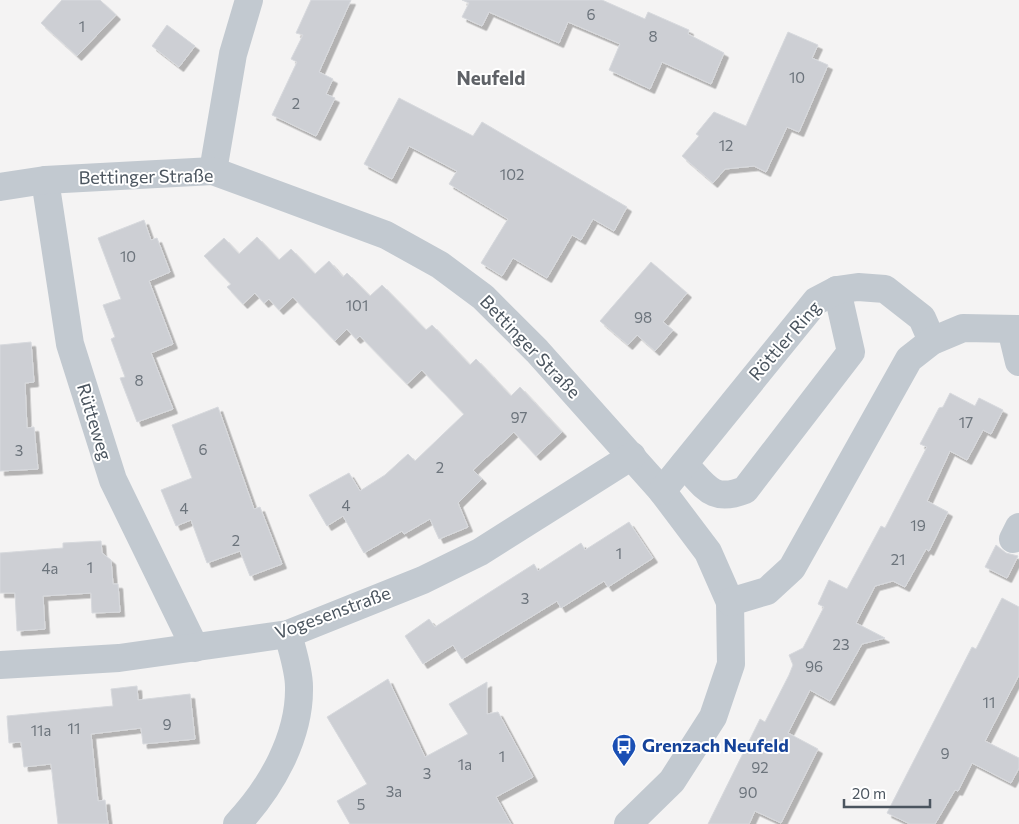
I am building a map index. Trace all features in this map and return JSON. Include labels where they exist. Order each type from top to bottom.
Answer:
[{"type":"street","points":[[212,171],[233,54],[249,0]]},
{"type":"street","name":"Bettinger Straße","points":[[0,187],[45,180],[212,171],[386,235],[440,265],[483,297],[537,351],[662,491],[708,552],[730,602],[731,664],[713,716],[672,781],[628,824]]},
{"type":"street","name":"Rütteweg","points":[[45,180],[70,344],[113,480],[195,648]]},
{"type":"street","name":"Röttler Ring","points":[[662,491],[816,301],[837,290],[858,287],[885,289],[922,318],[932,340]]},
{"type":"street","points":[[684,464],[710,492],[728,496],[745,490],[851,352],[837,290]]},
{"type":"street","points":[[730,602],[767,591],[792,568],[909,359],[932,340],[962,328],[1015,329],[1019,362]]},
{"type":"street","name":"Vogesenstraße","points":[[0,665],[119,658],[288,634],[423,580],[480,552],[632,456]]},
{"type":"street","points":[[237,824],[248,813],[283,758],[295,720],[300,686],[288,634]]},
{"type":"building","points":[[62,0],[100,0],[116,15],[77,56],[41,23]]},
{"type":"building","points":[[311,0],[351,0],[319,72],[333,79],[326,94],[335,98],[316,136],[272,115],[297,62],[291,59],[303,35],[296,33]]},
{"type":"building","points":[[462,0],[602,0],[645,19],[648,12],[689,30],[688,34],[724,53],[711,84],[662,62],[650,89],[609,70],[620,44],[568,22],[559,43],[489,12],[482,26],[462,17],[469,3]]},
{"type":"building","points":[[167,25],[195,46],[179,67],[152,46]]},
{"type":"building","points":[[788,32],[818,45],[812,58],[828,65],[799,132],[787,127],[766,172],[754,166],[725,169],[713,183],[682,156],[699,136],[696,134],[714,112],[746,126]]},
{"type":"building","points":[[399,98],[473,136],[482,122],[627,207],[614,231],[593,219],[581,240],[572,235],[547,278],[513,258],[502,276],[481,263],[508,219],[449,184],[457,171],[409,146],[392,179],[364,164]]},
{"type":"building","points":[[144,220],[151,240],[157,238],[170,272],[149,281],[173,344],[151,353],[173,409],[137,422],[120,378],[125,377],[111,339],[115,337],[103,305],[121,299],[98,238]]},
{"type":"building","points":[[257,237],[279,260],[291,249],[315,274],[329,261],[343,277],[347,273],[370,296],[382,285],[426,330],[432,325],[470,365],[476,359],[511,396],[520,387],[562,432],[536,456],[514,432],[473,470],[482,479],[458,503],[468,527],[439,539],[430,519],[404,534],[402,531],[364,553],[343,516],[327,526],[309,495],[349,473],[360,491],[385,475],[408,454],[415,461],[464,414],[422,370],[407,384],[360,336],[356,339],[347,329],[335,341],[293,297],[279,310],[269,299],[264,303],[255,293],[243,304],[227,287],[231,284],[204,256],[224,238],[239,254]]},
{"type":"building","points":[[651,262],[687,293],[663,322],[673,330],[655,351],[637,335],[628,345],[600,321]]},
{"type":"building","points":[[31,342],[34,382],[25,383],[27,428],[34,427],[38,469],[0,471],[0,345]]},
{"type":"building","points":[[950,393],[975,406],[979,398],[1003,410],[991,434],[983,430],[967,460],[950,451],[927,501],[948,512],[929,551],[926,549],[905,587],[893,581],[875,586],[856,623],[885,638],[862,644],[830,701],[810,690],[788,733],[818,749],[781,823],[755,811],[749,824],[708,824],[760,719],[765,722],[789,675],[793,665],[789,655],[803,648],[824,607],[818,604],[829,580],[847,589],[881,526],[885,528],[927,447],[920,444],[939,408],[943,407]]},
{"type":"building","points":[[218,407],[254,509],[260,507],[282,564],[250,576],[240,551],[207,563],[191,520],[176,526],[161,490],[192,478],[172,425]]},
{"type":"building","points":[[629,522],[653,558],[608,587],[604,581],[561,608],[557,601],[462,659],[453,645],[423,664],[405,636],[429,619],[435,627],[534,564],[538,571],[581,543],[585,550]]},
{"type":"building","points":[[101,541],[102,553],[111,560],[113,584],[118,584],[120,612],[92,613],[91,593],[43,596],[45,629],[17,631],[15,593],[0,593],[0,553],[63,548],[63,543]]},
{"type":"building","points":[[996,545],[1006,553],[1018,556],[1007,578],[985,567]]},
{"type":"building","points":[[1002,598],[1019,607],[1019,675],[985,741],[1019,758],[1019,768],[1011,783],[972,763],[958,791],[955,790],[935,824],[910,824],[887,813],[972,647],[976,649]]},
{"type":"building","points":[[388,679],[425,757],[468,734],[449,704],[487,682],[487,714],[498,712],[533,777],[496,797],[511,824],[350,824],[337,801],[367,784],[327,717]]},
{"type":"building","points":[[137,686],[138,700],[190,694],[195,739],[143,744],[141,728],[91,734],[98,801],[105,800],[108,824],[58,824],[51,764],[24,767],[21,742],[9,743],[7,716],[113,706],[111,689]]},
{"type":"place","name":"Grenzach Neufeld","points":[[624,767]]},
{"type":"district","name":"Neufeld","points":[[491,78]]}]
